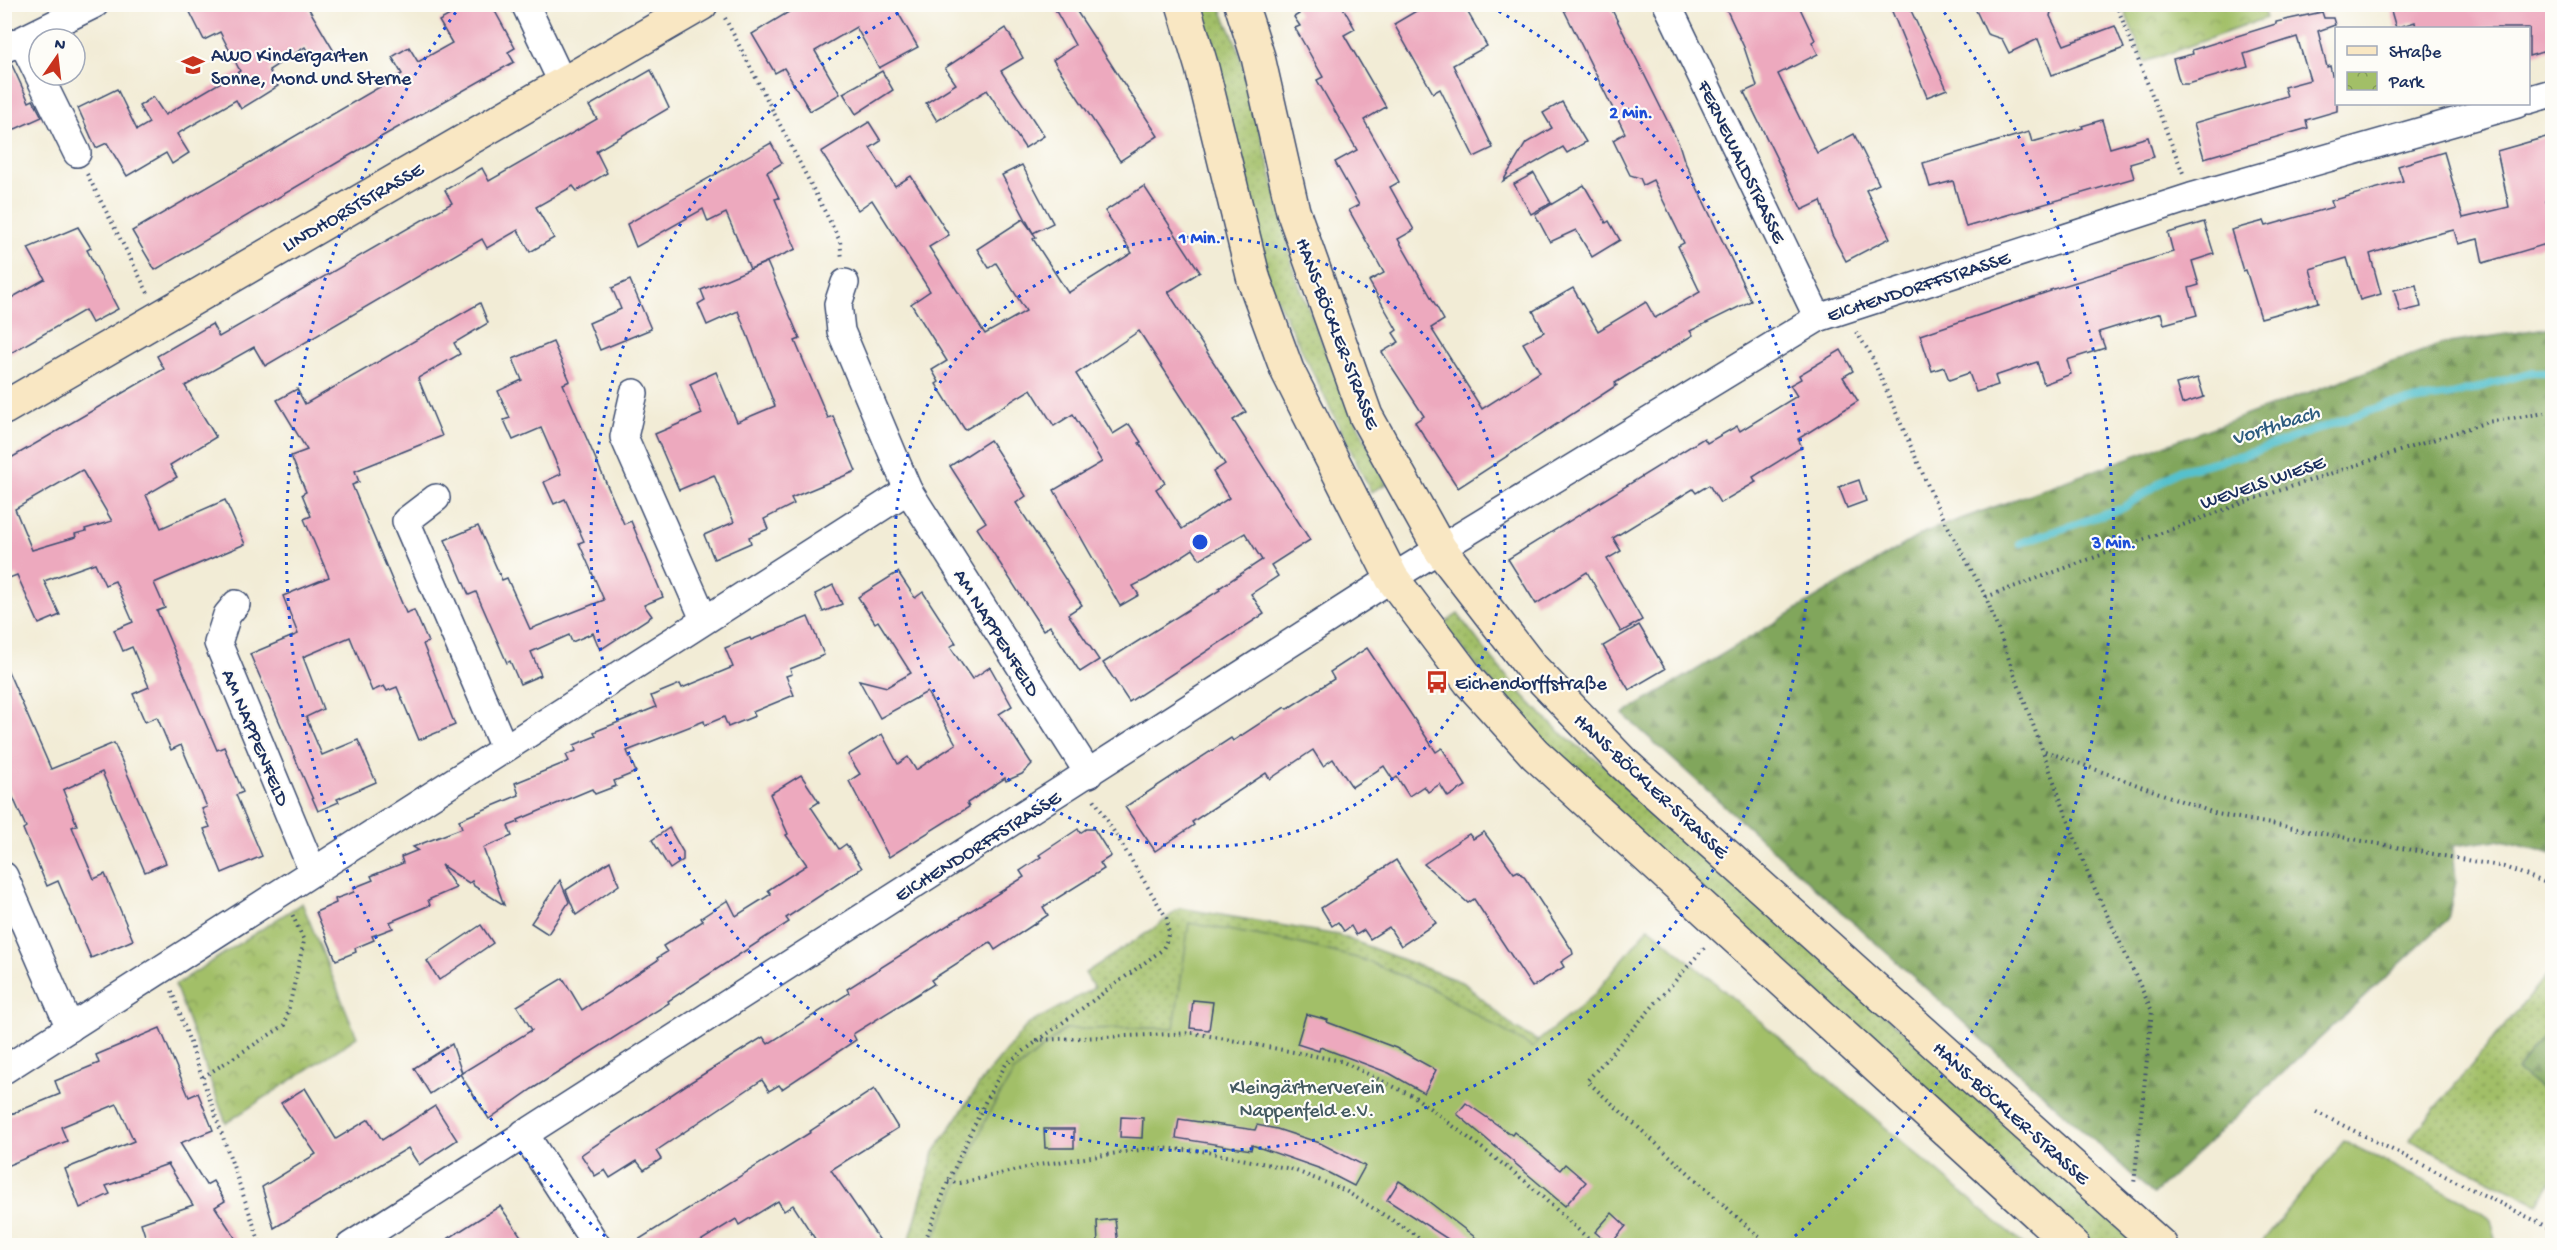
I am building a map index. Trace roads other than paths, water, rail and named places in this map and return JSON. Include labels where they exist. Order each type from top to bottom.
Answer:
[{"type":"main road","points":[[1183,4],[1202,68],[1254,280],[1287,370],[1392,578],[1470,682],[1535,754],[2073,1245]]},
{"type":"main road","name":"HANS-BÖCKLER-STRASSE","points":[[1241,4],[1258,57],[1293,211],[1366,416],[1440,549],[1532,668],[1622,762],[2161,1245]]},
{"type":"main road","name":"LINDHORSTSTRASSE","points":[[4,408],[563,84],[712,10]]},
{"type":"street","points":[[76,153],[13,45],[95,4]]},
{"type":"street","points":[[525,4],[563,84]]},
{"type":"street","name":"FERNEWALDSTRASSE","points":[[1667,4],[1829,313]]},
{"type":"street","points":[[2530,100],[2553,93]]},
{"type":"street","name":"EICHENDORFFSTRASSE","points":[[350,1245],[1392,578],[1829,313],[2191,197],[2513,105]]},
{"type":"street","name":"AM NAPPENFELD","points":[[845,283],[838,304],[841,331],[908,490],[1085,776]]},
{"type":"street","points":[[634,393],[624,437],[704,619]]},
{"type":"street","points":[[4,1070],[908,490]]},
{"type":"street","points":[[436,498],[406,521],[504,748]]},
{"type":"street","name":"AM NAPPENFELD","points":[[236,604],[227,615],[218,644],[313,872]]},
{"type":"street","points":[[4,876],[70,1028]]},
{"type":"street","points":[[524,1133],[597,1245]]},
{"type":"waterway","name":"Vorthbach","points":[[2020,543],[2123,508],[2178,471],[2250,453],[2386,405],[2452,395],[2533,372],[2552,372]]},
{"type":"place","name":"AWO Kindergarten Sonne, Mond und Sterne","points":[[193,65]]},
{"type":"place","name":"Eichendorffstraße","points":[[1437,682]]},
{"type":"park label","name":"Kleingärtnerverein Nappenfeld e.V.","points":[[1307,1098]]}]
